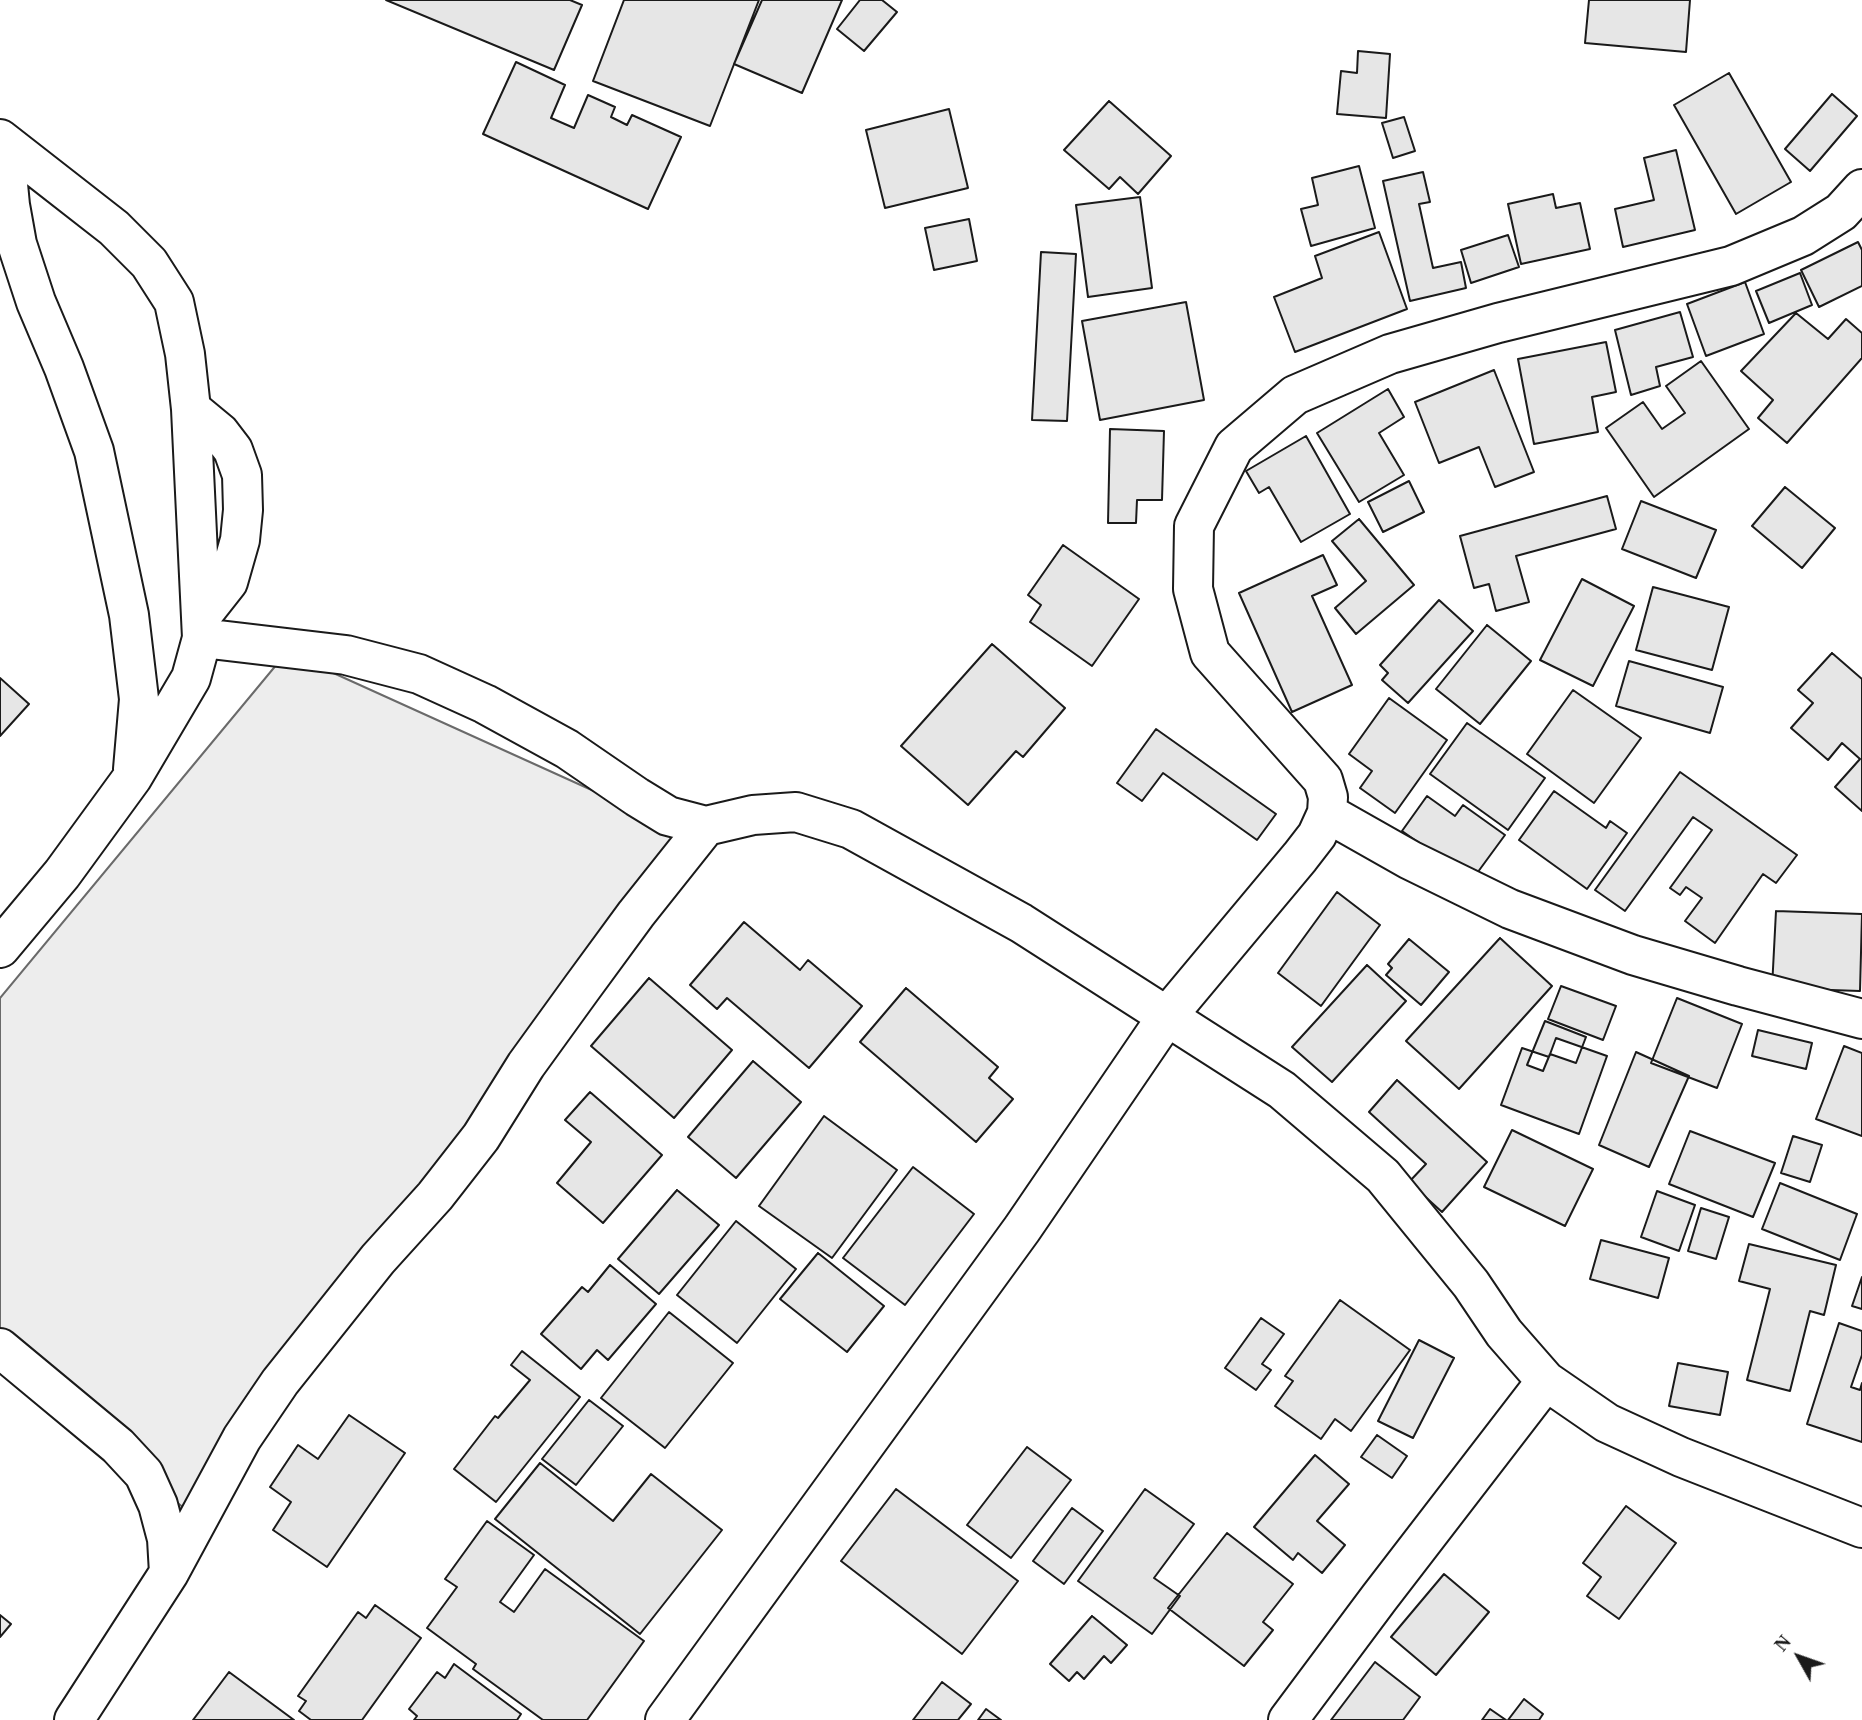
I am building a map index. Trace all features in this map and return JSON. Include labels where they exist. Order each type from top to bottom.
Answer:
[{"type":"street","points":[[0,948],[62,874],[132,778],[191,678],[202,626],[191,409],[185,354],[174,302],[149,263],[114,228],[2,141]]},
{"type":"street","points":[[2,141],[17,244],[36,302],[64,368],[94,451],[129,615],[139,699],[132,778]]},
{"type":"street","points":[[665,1720],[1022,1229],[1168,1015],[1300,857],[1317,835],[1327,813],[1328,797],[1323,780],[1210,653],[1193,589],[1195,526],[1234,447],[1295,396],[1390,354],[1498,323],[1731,266],[1803,236],[1841,212],[1862,189]]},
{"type":"street","points":[[202,626],[346,655],[419,674],[485,704],[566,749],[668,816],[706,826],[753,815],[796,812],[851,829],[1021,923],[1282,1090],[1383,1176],[1471,1284],[1504,1333],[1546,1381],[1607,1423],[1681,1457],[1862,1528]]},
{"type":"street","points":[[1327,813],[1409,860],[1510,909],[1633,955],[1862,1019]]},
{"type":"street","points":[[74,1720],[169,1573],[242,1438],[280,1382],[378,1259],[435,1196],[481,1137],[526,1065],[565,1011],[636,914],[706,826]]},
{"type":"street","points":[[0,1348],[118,1446],[144,1474],[158,1505],[167,1539],[169,1573]]},
{"type":"street","points":[[1289,1720],[1378,1598],[1546,1381]]},
{"type":"shaded area","points":[[287,652],[702,840],[184,1508],[0,1364],[0,998]]},
{"type":"building","points":[[386,0],[570,0],[582,5],[554,70]]},
{"type":"building","points":[[624,0],[759,0],[710,126],[593,81]]},
{"type":"building","points":[[762,0],[842,0],[802,93],[734,64]]},
{"type":"building","points":[[860,0],[882,0],[897,12],[864,51],[837,29]]},
{"type":"building","points":[[1589,0],[1690,0],[1686,52],[1585,43]]},
{"type":"building","points":[[1358,51],[1390,54],[1386,118],[1337,114],[1341,71],[1357,73]]},
{"type":"building","points":[[516,62],[565,85],[551,118],[574,128],[588,95],[615,107],[611,117],[627,125],[632,115],[681,137],[648,209],[483,134]]},
{"type":"building","points":[[1729,73],[1791,182],[1736,214],[1674,105]]},
{"type":"building","points":[[1832,94],[1857,116],[1810,171],[1785,149]]},
{"type":"building","points":[[1109,101],[1171,156],[1138,194],[1120,177],[1109,189],[1064,150]]},
{"type":"building","points":[[949,109],[968,188],[885,208],[866,130]]},
{"type":"building","points":[[1404,117],[1415,151],[1393,158],[1382,123]]},
{"type":"building","points":[[1676,150],[1695,230],[1623,247],[1615,209],[1654,200],[1644,158]]},
{"type":"building","points":[[1359,166],[1375,228],[1311,246],[1301,209],[1318,205],[1312,178]]},
{"type":"building","points":[[1423,172],[1430,202],[1419,204],[1433,268],[1461,262],[1466,288],[1410,301],[1383,181]]},
{"type":"building","points":[[1553,194],[1556,208],[1580,203],[1590,249],[1521,264],[1508,204]]},
{"type":"building","points":[[1140,197],[1152,288],[1088,297],[1076,205]]},
{"type":"building","points":[[969,219],[977,261],[934,270],[925,228]]},
{"type":"building","points":[[1379,232],[1407,309],[1295,352],[1274,297],[1322,278],[1315,256]]},
{"type":"building","points":[[1508,235],[1519,267],[1471,283],[1461,250]]},
{"type":"building","points":[[1858,242],[1862,250],[1862,286],[1819,307],[1801,270]]},
{"type":"building","points":[[1041,252],[1076,254],[1067,421],[1032,420]]},
{"type":"building","points":[[1800,273],[1812,305],[1769,323],[1756,291]]},
{"type":"building","points":[[1745,282],[1764,334],[1706,356],[1687,304]]},
{"type":"building","points":[[1186,302],[1204,400],[1100,420],[1082,321]]},
{"type":"building","points":[[1680,312],[1693,357],[1656,367],[1660,386],[1631,395],[1615,330]]},
{"type":"building","points":[[1796,313],[1828,339],[1846,319],[1862,333],[1862,358],[1787,443],[1758,418],[1773,400],[1741,371]]},
{"type":"building","points":[[1606,342],[1616,392],[1592,397],[1598,432],[1534,444],[1518,359]]},
{"type":"building","points":[[1701,361],[1749,429],[1654,497],[1606,428],[1643,402],[1662,429],[1685,413],[1666,386]]},
{"type":"building","points":[[1494,370],[1534,472],[1495,487],[1479,447],[1439,463],[1415,402]]},
{"type":"building","points":[[1388,389],[1404,417],[1379,433],[1404,475],[1359,502],[1317,433]]},
{"type":"building","points":[[1110,429],[1164,431],[1162,500],[1137,500],[1136,523],[1108,523]]},
{"type":"building","points":[[1306,436],[1350,514],[1301,542],[1269,487],[1259,493],[1246,471]]},
{"type":"building","points":[[1409,481],[1424,512],[1383,532],[1368,502]]},
{"type":"building","points":[[1785,487],[1835,528],[1802,568],[1752,526]]},
{"type":"building","points":[[1607,496],[1616,529],[1516,556],[1529,602],[1496,611],[1489,584],[1474,588],[1460,536]]},
{"type":"building","points":[[1641,501],[1716,530],[1696,578],[1622,549]]},
{"type":"building","points":[[1359,519],[1414,585],[1356,634],[1335,608],[1366,581],[1332,541]]},
{"type":"building","points":[[1063,545],[1139,599],[1092,666],[1030,622],[1041,605],[1028,595]]},
{"type":"building","points":[[1323,555],[1337,585],[1312,596],[1352,685],[1292,712],[1239,593]]},
{"type":"building","points":[[1582,579],[1634,606],[1593,686],[1540,660]]},
{"type":"building","points":[[1653,587],[1729,607],[1712,670],[1636,650]]},
{"type":"building","points":[[1439,600],[1473,631],[1408,703],[1382,680],[1388,673],[1380,665]]},
{"type":"building","points":[[1487,625],[1531,661],[1480,724],[1436,689]]},
{"type":"building","points":[[992,644],[1065,708],[1023,757],[1016,751],[968,805],[901,746]]},
{"type":"building","points":[[1832,653],[1862,679],[1862,811],[1835,787],[1860,759],[1842,743],[1828,760],[1791,728],[1813,703],[1798,690]]},
{"type":"building","points":[[1629,661],[1723,687],[1710,733],[1616,706]]},
{"type":"building","points":[[0,678],[29,704],[0,736]]},
{"type":"building","points":[[1573,690],[1641,738],[1594,803],[1527,754]]},
{"type":"building","points":[[1389,698],[1447,740],[1395,813],[1360,788],[1372,771],[1349,754]]},
{"type":"building","points":[[1467,723],[1545,778],[1508,830],[1430,774]]},
{"type":"building","points":[[1156,729],[1276,814],[1257,840],[1163,773],[1142,801],[1117,783]]},
{"type":"building","points":[[1680,772],[1797,855],[1776,883],[1763,874],[1715,943],[1685,921],[1702,898],[1686,887],[1680,895],[1670,888],[1712,830],[1693,817],[1625,911],[1595,890]]},
{"type":"building","points":[[1554,791],[1606,828],[1610,821],[1627,833],[1587,889],[1519,840]]},
{"type":"building","points":[[1427,796],[1455,816],[1463,805],[1505,835],[1472,880],[1402,831]]},
{"type":"building","points":[[1337,892],[1380,925],[1321,1006],[1278,973]]},
{"type":"building","points":[[1776,911],[1862,914],[1860,991],[1772,988]]},
{"type":"building","points":[[744,922],[800,970],[808,960],[862,1006],[809,1068],[727,998],[717,1009],[690,985]]},
{"type":"building","points":[[1500,938],[1552,986],[1459,1089],[1406,1041]]},
{"type":"building","points":[[1409,939],[1449,972],[1421,1005],[1386,975],[1392,968],[1388,964]]},
{"type":"building","points":[[1367,965],[1406,1001],[1332,1082],[1292,1047]]},
{"type":"building","points":[[649,978],[732,1050],[674,1118],[591,1046]]},
{"type":"building","points":[[1561,986],[1616,1006],[1603,1040],[1548,1019]]},
{"type":"building","points":[[906,988],[998,1067],[989,1078],[1013,1099],[976,1142],[860,1042]]},
{"type":"building","points":[[1677,998],[1742,1024],[1717,1088],[1651,1063]]},
{"type":"building","points":[[1545,1021],[1586,1037],[1576,1063],[1550,1054],[1543,1071],[1527,1065]]},
{"type":"building","points":[[1758,1030],[1812,1043],[1806,1069],[1752,1056]]},
{"type":"building","points":[[1556,1038],[1607,1056],[1579,1134],[1501,1105],[1522,1048],[1549,1057]]},
{"type":"building","points":[[1844,1046],[1862,1053],[1862,1136],[1816,1119]]},
{"type":"building","points":[[1636,1052],[1689,1076],[1649,1167],[1599,1145]]},
{"type":"building","points":[[753,1061],[801,1102],[736,1178],[688,1137]]},
{"type":"building","points":[[1397,1080],[1487,1162],[1442,1212],[1409,1182],[1426,1164],[1369,1112]]},
{"type":"building","points":[[590,1092],[662,1155],[603,1223],[557,1183],[591,1142],[565,1120]]},
{"type":"building","points":[[824,1116],[897,1170],[832,1258],[759,1206]]},
{"type":"building","points":[[1512,1130],[1593,1169],[1565,1226],[1484,1187]]},
{"type":"building","points":[[1690,1131],[1775,1163],[1753,1217],[1669,1184]]},
{"type":"building","points":[[1793,1136],[1822,1145],[1810,1182],[1781,1173]]},
{"type":"building","points":[[913,1167],[974,1214],[905,1305],[843,1258]]},
{"type":"building","points":[[1780,1183],[1857,1214],[1840,1260],[1762,1229]]},
{"type":"building","points":[[677,1190],[719,1225],[659,1294],[618,1259]]},
{"type":"building","points":[[1657,1191],[1695,1205],[1679,1251],[1641,1237]]},
{"type":"building","points":[[1701,1208],[1729,1217],[1716,1259],[1688,1251]]},
{"type":"building","points":[[736,1221],[796,1269],[737,1343],[677,1295]]},
{"type":"building","points":[[1601,1240],[1669,1258],[1658,1298],[1590,1279]]},
{"type":"building","points":[[1749,1244],[1836,1265],[1824,1315],[1810,1311],[1790,1391],[1747,1380],[1770,1289],[1739,1281]]},
{"type":"building","points":[[818,1253],[884,1306],[847,1352],[780,1299]]},
{"type":"building","points":[[610,1265],[656,1304],[608,1360],[597,1350],[581,1369],[541,1334],[582,1287],[588,1292]]},
{"type":"building","points":[[1862,1277],[1862,1309],[1852,1306]]},
{"type":"building","points":[[1340,1300],[1410,1350],[1351,1431],[1335,1419],[1321,1439],[1275,1406],[1293,1381],[1285,1376]]},
{"type":"building","points":[[669,1312],[733,1363],[665,1448],[601,1398]]},
{"type":"building","points":[[1261,1318],[1284,1334],[1262,1364],[1271,1370],[1256,1390],[1225,1368]]},
{"type":"building","points":[[1839,1323],[1862,1331],[1862,1355],[1851,1387],[1860,1390],[1862,1383],[1862,1442],[1807,1424]]},
{"type":"building","points":[[1419,1340],[1454,1358],[1413,1438],[1378,1421]]},
{"type":"building","points":[[522,1351],[580,1397],[496,1502],[454,1469],[495,1416],[498,1418],[530,1380],[511,1365]]},
{"type":"building","points":[[1678,1363],[1728,1372],[1720,1415],[1669,1406]]},
{"type":"building","points":[[589,1400],[623,1426],[576,1485],[542,1459]]},
{"type":"building","points":[[349,1415],[405,1453],[327,1567],[273,1530],[291,1502],[270,1487],[298,1445],[318,1459]]},
{"type":"building","points":[[1377,1435],[1407,1456],[1392,1478],[1361,1457]]},
{"type":"building","points":[[1027,1447],[1071,1480],[1011,1558],[967,1525]]},
{"type":"building","points":[[1315,1455],[1349,1484],[1317,1521],[1345,1545],[1322,1573],[1298,1553],[1293,1560],[1254,1527]]},
{"type":"building","points":[[540,1463],[613,1521],[651,1474],[722,1530],[640,1634],[495,1519]]},
{"type":"building","points":[[896,1489],[1018,1581],[962,1654],[841,1561]]},
{"type":"building","points":[[1145,1489],[1194,1524],[1154,1578],[1180,1596],[1152,1634],[1078,1581]]},
{"type":"building","points":[[1626,1506],[1676,1543],[1619,1619],[1587,1596],[1601,1577],[1583,1563]]},
{"type":"building","points":[[1072,1508],[1103,1531],[1064,1584],[1033,1561]]},
{"type":"building","points":[[487,1521],[534,1555],[500,1602],[514,1612],[545,1569],[644,1641],[587,1720],[543,1720],[473,1669],[476,1664],[427,1628],[457,1587],[445,1579]]},
{"type":"building","points":[[1227,1533],[1293,1584],[1263,1622],[1273,1630],[1244,1666],[1168,1608]]},
{"type":"building","points":[[1444,1574],[1489,1612],[1436,1675],[1391,1637]]},
{"type":"building","points":[[375,1605],[421,1638],[362,1720],[311,1720],[299,1711],[306,1701],[298,1696],[358,1612],[366,1618]]},
{"type":"building","points":[[0,1615],[11,1624],[0,1637]]},
{"type":"building","points":[[1092,1616],[1127,1645],[1111,1663],[1104,1656],[1084,1679],[1077,1672],[1069,1681],[1050,1664]]},
{"type":"building","points":[[1375,1662],[1420,1697],[1403,1720],[1331,1720]]},
{"type":"building","points":[[454,1664],[521,1714],[517,1720],[414,1720],[417,1716],[409,1709],[437,1672],[445,1678]]},
{"type":"building","points":[[229,1672],[294,1720],[193,1720]]},
{"type":"building","points":[[942,1682],[971,1704],[958,1720],[913,1720]]},
{"type":"building","points":[[1524,1699],[1543,1714],[1539,1720],[1508,1720]]},
{"type":"building","points":[[986,1709],[1001,1720],[978,1720]]},
{"type":"building","points":[[1490,1709],[1506,1720],[1482,1720]]}]
